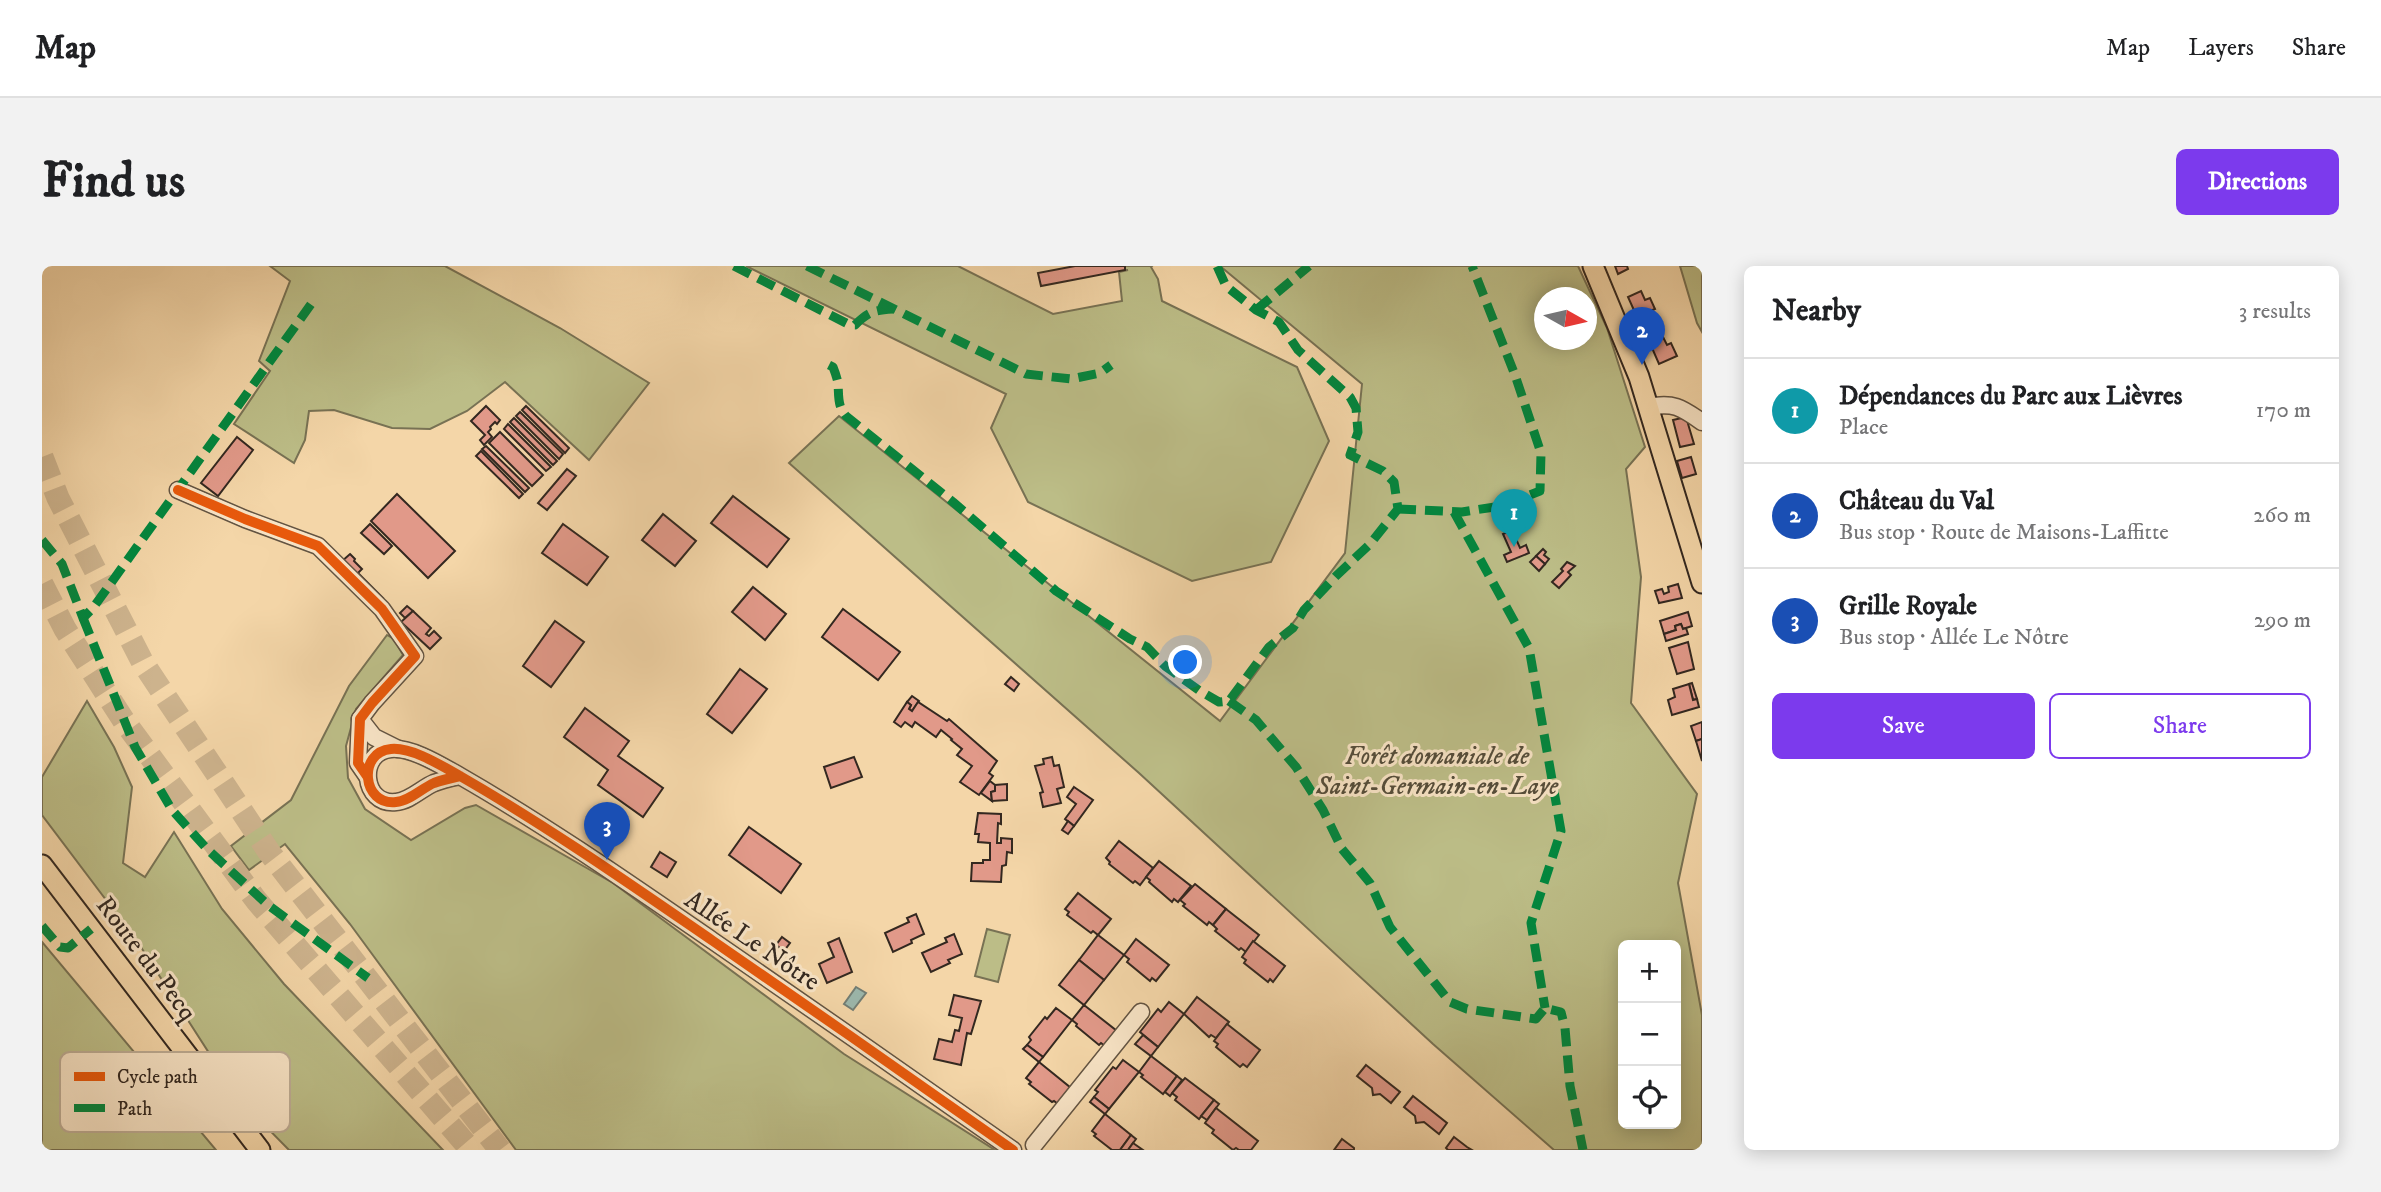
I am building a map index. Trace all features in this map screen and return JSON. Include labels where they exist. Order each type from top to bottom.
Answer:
[{"type":"main road","points":[[1593,266],[1631,356],[1702,583]]},
{"type":"main road","name":"Route du Pecq","points":[[42,865],[185,1052]]},
{"type":"main road","name":"Route du Pecq","points":[[246,1132],[260,1150]]},
{"type":"street","points":[[1648,407],[1667,404],[1685,410],[1702,422]]},
{"type":"street","points":[[178,489],[245,519],[318,546],[382,609],[415,656],[360,719],[358,763],[367,776]]},
{"type":"street","name":"Allée Le Nôtre","points":[[360,719],[374,737],[398,749],[434,761],[460,776],[632,886],[1013,1150]]},
{"type":"street","points":[[398,749],[390,749],[376,755],[368,768],[368,785],[379,798],[397,802],[433,784],[460,776]]},
{"type":"street","points":[[1034,1145],[1141,1012]]},
{"type":"green space","points":[[270,266],[445,266],[560,328],[649,383],[589,460],[505,382],[467,411],[430,429],[392,428],[334,410],[309,411],[305,440],[294,463],[234,424],[270,371],[259,361],[290,281]]},
{"type":"green space","points":[[746,266],[958,266],[1053,314],[1122,301],[1119,272],[1128,270],[1116,271],[1114,266],[1152,266],[1158,279],[1162,301],[1297,367],[1329,441],[1271,562],[1192,581],[1028,502],[991,428],[1006,394]]},
{"type":"green space","name":"Forêt domaniale de Saint-Germain-en-Laye","points":[[1220,266],[1578,266],[1588,287],[1534,287],[1534,350],[1597,350],[1597,307],[1607,328],[1645,447],[1626,469],[1641,577],[1631,703],[1697,794],[1678,883],[1702,1015],[1702,1150],[1554,1150],[1433,1044],[1139,773],[789,463],[839,416],[1220,721],[1345,553],[1362,384]]},
{"type":"green space","points":[[1680,266],[1702,266],[1702,332],[1697,323]]},
{"type":"green space","points":[[387,635],[394,639],[403,655],[356,709],[346,746],[348,778],[365,809],[411,840],[465,808],[476,805],[613,883],[844,1054],[995,1150],[516,1150],[350,924],[285,844],[249,870],[231,846],[291,800],[349,686]]},
{"type":"green space","points":[[87,701],[114,747],[132,787],[123,863],[145,877],[174,832],[222,909],[284,984],[443,1150],[289,1150],[271,1132],[290,1132],[290,1052],[208,1052],[137,941],[42,815],[42,777]]},
{"type":"green space","points":[[987,929],[1010,935],[998,982],[975,976]]},
{"type":"green space","points":[[42,942],[134,1052],[60,1052],[60,1132],[201,1132],[216,1150],[42,1150]]},
{"type":"shaded area","points":[[856,987],[866,993],[853,1010],[844,1004]]},
{"type":"building","points":[[1075,266],[1125,266],[1125,270],[1041,286],[1038,273]]},
{"type":"building","points":[[1615,266],[1627,266],[1628,269],[1618,274]]},
{"type":"building","points":[[1641,291],[1645,300],[1650,298],[1655,309],[1637,317],[1628,297]]},
{"type":"building","points":[[1662,335],[1667,345],[1671,343],[1677,356],[1659,364],[1649,341]]},
{"type":"building","points":[[486,406],[500,420],[490,427],[488,432],[492,437],[484,445],[480,440],[485,435],[471,421]]},
{"type":"building","points":[[526,406],[569,448],[565,453],[522,410]]},
{"type":"building","points":[[520,412],[563,454],[559,459],[516,416]]},
{"type":"building","points":[[1686,417],[1694,444],[1680,447],[1673,420]]},
{"type":"building","points":[[514,418],[557,461],[553,465],[510,422]]},
{"type":"building","points":[[508,424],[551,467],[546,471],[504,429]]},
{"type":"building","points":[[500,432],[543,475],[532,486],[489,443]]},
{"type":"building","points":[[237,437],[253,450],[218,496],[201,483]]},
{"type":"building","points":[[486,446],[529,488],[525,492],[482,449]]},
{"type":"building","points":[[481,451],[523,494],[519,498],[476,456]]},
{"type":"building","points":[[1691,457],[1696,474],[1682,478],[1677,461]]},
{"type":"building","points":[[567,469],[576,476],[547,510],[538,503]]},
{"type":"building","points":[[397,494],[455,551],[428,578],[371,521]]},
{"type":"building","points":[[733,496],[789,539],[767,567],[711,523]]},
{"type":"building","points":[[663,514],[696,541],[675,566],[642,540]]},
{"type":"building","points":[[370,524],[392,546],[384,554],[361,533]]},
{"type":"building","points":[[563,524],[608,557],[587,585],[542,553]]},
{"type":"building","points":[[1512,530],[1520,548],[1526,545],[1529,553],[1507,562],[1504,555],[1511,552],[1503,534]]},
{"type":"building","points":[[1543,549],[1546,552],[1544,555],[1549,559],[1545,564],[1536,556]]},
{"type":"building","points":[[350,554],[362,569],[358,573],[383,598],[380,600],[341,562]]},
{"type":"building","points":[[1536,556],[1545,564],[1539,571],[1530,562]]},
{"type":"building","points":[[1567,562],[1575,566],[1568,572],[1571,575],[1559,588],[1552,582],[1563,571],[1561,569]]},
{"type":"building","points":[[1678,584],[1682,598],[1659,603],[1655,591],[1662,589],[1664,594],[1669,592],[1668,587]]},
{"type":"building","points":[[753,587],[786,614],[765,640],[732,612]]},
{"type":"building","points":[[407,606],[413,611],[405,618],[400,613]]},
{"type":"building","points":[[843,609],[900,652],[878,680],[822,637]]},
{"type":"building","points":[[413,611],[431,628],[426,634],[429,636],[434,631],[441,638],[430,649],[401,622]]},
{"type":"building","points":[[1688,612],[1692,626],[1683,629],[1681,624],[1675,626],[1676,630],[1664,634],[1660,621]]},
{"type":"building","points":[[555,621],[584,642],[551,687],[523,666]]},
{"type":"building","points":[[1681,624],[1688,634],[1666,641],[1664,634],[1676,630],[1675,626]]},
{"type":"building","points":[[1688,642],[1694,669],[1677,674],[1669,648]]},
{"type":"building","points":[[740,669],[767,689],[732,733],[707,714]]},
{"type":"building","points":[[1011,677],[1019,684],[1014,691],[1005,684]]},
{"type":"building","points":[[1692,683],[1697,699],[1693,700],[1689,684]]},
{"type":"building","points":[[1689,684],[1693,700],[1697,699],[1699,707],[1672,715],[1668,700],[1675,697],[1673,689]]},
{"type":"building","points":[[912,696],[919,701],[912,711],[907,702]]},
{"type":"building","points":[[907,702],[912,711],[918,702],[947,721],[949,719],[997,761],[989,773],[993,776],[979,795],[960,782],[972,766],[957,755],[962,749],[952,739],[941,730],[936,737],[915,722],[912,727],[905,722],[901,727],[894,722]]},
{"type":"building","points":[[585,708],[629,741],[618,756],[663,788],[643,817],[598,785],[608,770],[564,737]]},
{"type":"building","points":[[1702,722],[1702,739],[1696,741],[1691,726]]},
{"type":"building","points":[[1702,739],[1702,761],[1696,741]]},
{"type":"building","points":[[854,757],[862,777],[831,788],[824,767]]},
{"type":"building","points":[[1052,757],[1054,766],[1059,765],[1064,787],[1057,789],[1061,803],[1043,807],[1040,793],[1043,792],[1035,766],[1044,764],[1043,759]]},
{"type":"building","points":[[990,781],[995,785],[995,791],[991,792],[992,801],[981,793]]},
{"type":"building","points":[[1007,784],[1007,800],[992,801],[991,792],[995,791],[995,785]]},
{"type":"building","points":[[1074,787],[1093,800],[1074,826],[1065,819],[1076,804],[1067,797]]},
{"type":"building","points":[[978,813],[1001,814],[997,843],[1001,843],[1001,838],[1012,839],[1012,853],[1007,852],[1006,865],[1002,866],[1001,882],[971,881],[972,863],[990,860],[990,843],[978,842],[979,834],[975,834]]},
{"type":"building","points":[[1068,821],[1074,826],[1068,834],[1062,830]]},
{"type":"building","points":[[749,827],[801,864],[781,893],[729,855]]},
{"type":"building","points":[[1119,841],[1153,868],[1140,885],[1135,881],[1133,883],[1109,864],[1106,858]]},
{"type":"building","points":[[660,852],[676,862],[667,877],[651,867]]},
{"type":"building","points":[[1159,861],[1191,886],[1178,902],[1174,899],[1172,902],[1146,877]]},
{"type":"building","points":[[1195,884],[1226,909],[1213,925],[1209,922],[1207,925],[1183,906],[1185,904],[1180,900]]},
{"type":"building","points":[[1078,893],[1111,919],[1098,935],[1093,931],[1091,933],[1067,915],[1069,912],[1065,909]]},
{"type":"building","points":[[1226,909],[1259,935],[1246,952],[1241,948],[1239,950],[1215,931],[1217,929],[1213,925]]},
{"type":"building","points":[[916,914],[924,934],[893,952],[885,933],[909,922],[907,918]]},
{"type":"building","points":[[954,934],[962,954],[931,972],[922,953],[947,942],[945,938]]},
{"type":"building","points":[[1098,935],[1124,955],[1104,980],[1079,960]]},
{"type":"building","points":[[782,937],[790,943],[784,951],[776,945]]},
{"type":"building","points":[[839,938],[852,972],[827,983],[819,964],[834,957],[828,943]]},
{"type":"building","points":[[1136,939],[1169,965],[1156,981],[1152,978],[1150,981],[1127,962],[1129,959],[1124,955]]},
{"type":"building","points":[[1253,941],[1285,966],[1273,982],[1270,979],[1268,982],[1244,963],[1246,960],[1242,957]]},
{"type":"building","points":[[1079,960],[1104,980],[1084,1005],[1059,985]]},
{"type":"building","points":[[954,995],[981,1001],[971,1034],[967,1033],[961,1065],[934,1059],[939,1039],[952,1042],[955,1030],[959,1031],[962,1018],[949,1015]]},
{"type":"building","points":[[1197,997],[1229,1022],[1216,1038],[1211,1035],[1209,1037],[1184,1014]]},
{"type":"building","points":[[1169,1002],[1184,1014],[1158,1047],[1140,1032],[1158,1009],[1161,1012]]},
{"type":"building","points":[[1084,1005],[1117,1031],[1105,1046],[1101,1043],[1099,1045],[1072,1020]]},
{"type":"building","points":[[1056,1008],[1072,1020],[1043,1057],[1027,1045],[1031,1040],[1029,1037]]},
{"type":"building","points":[[1227,1024],[1260,1050],[1247,1067],[1243,1064],[1240,1067],[1216,1047],[1218,1044],[1214,1041]]},
{"type":"building","points":[[1143,1035],[1158,1047],[1151,1056],[1135,1044]]},
{"type":"building","points":[[1027,1045],[1043,1057],[1039,1062],[1023,1049]]},
{"type":"building","points":[[1151,1056],[1177,1076],[1163,1094],[1141,1077],[1143,1075],[1139,1072]]},
{"type":"building","points":[[1123,1060],[1139,1072],[1109,1109],[1094,1097],[1098,1092],[1095,1090],[1113,1067],[1116,1069]]},
{"type":"building","points":[[1039,1062],[1071,1088],[1058,1104],[1029,1084],[1031,1082],[1026,1078]]},
{"type":"building","points":[[1366,1065],[1400,1092],[1391,1103],[1380,1094],[1373,1095],[1372,1088],[1357,1076]]},
{"type":"building","points":[[1177,1076],[1182,1080],[1170,1096],[1165,1092]]},
{"type":"building","points":[[1185,1078],[1214,1100],[1199,1119],[1175,1100],[1177,1097],[1172,1093]]},
{"type":"building","points":[[1413,1096],[1447,1123],[1439,1134],[1424,1122],[1416,1123],[1415,1116],[1404,1107]]},
{"type":"building","points":[[1094,1097],[1109,1109],[1105,1114],[1090,1102]]},
{"type":"building","points":[[1214,1100],[1219,1104],[1207,1120],[1201,1116]]},
{"type":"building","points":[[1216,1108],[1258,1141],[1251,1150],[1233,1150],[1212,1133],[1214,1130],[1205,1123]]},
{"type":"building","points":[[1105,1114],[1131,1135],[1120,1150],[1112,1150],[1094,1136],[1096,1134],[1092,1131]]},
{"type":"building","points":[[1131,1135],[1136,1139],[1128,1150],[1120,1150]]},
{"type":"building","points":[[1454,1137],[1472,1150],[1448,1150],[1446,1148]]},
{"type":"building","points":[[1342,1139],[1354,1148],[1354,1150],[1334,1150]]},
{"type":"building","points":[[1133,1143],[1143,1150],[1128,1150]]},
{"type":"tunnel","points":[[42,457],[58,498],[143,663],[269,852],[500,1150]]},
{"type":"tunnel","points":[[42,584],[65,629],[124,721],[256,900],[471,1150]]},
{"type":"marked path","points":[[734,266],[850,325],[855,325],[872,312],[893,309]]},
{"type":"marked path","points":[[807,266],[1026,374],[1071,379],[1100,373],[1111,365]]},
{"type":"marked path","points":[[829,365],[833,367],[840,404],[846,416],[953,502],[1056,591],[1147,647],[1165,666],[1200,691],[1219,702],[1229,701],[1269,647],[1293,628],[1304,610],[1370,544],[1398,509],[1394,482],[1383,471],[1350,455],[1358,432],[1356,408],[1350,397],[1298,350],[1279,322],[1256,310],[1226,286],[1217,266]]},
{"type":"marked path","points":[[1256,310],[1309,266]]},
{"type":"marked path","points":[[1398,509],[1462,512],[1501,506],[1540,491],[1541,453],[1515,375],[1472,266]]},
{"type":"marked path","points":[[42,540],[62,564],[83,618],[93,608],[314,300]]},
{"type":"marked path","points":[[1454,512],[1529,648],[1561,831],[1531,923],[1545,1008]]},
{"type":"marked path","points":[[83,618],[135,747],[172,810],[207,849],[268,905],[368,978]]},
{"type":"marked path","points":[[1229,701],[1256,720],[1296,767],[1323,810],[1342,849],[1370,883],[1390,927],[1450,1002],[1467,1009],[1536,1019],[1545,1008],[1561,1012],[1570,1086],[1583,1150]]},
{"type":"marked path","points":[[42,926],[60,947],[68,948],[91,929]]},
{"type":"cycle path","points":[[178,490],[318,546],[382,609],[415,656],[360,719],[358,763],[367,776]]},
{"type":"cycle path","points":[[460,776],[434,783],[396,802],[385,801],[376,796],[368,778],[373,759],[380,752],[391,749],[417,754],[460,776],[619,877],[1013,1150]]},
{"type":"place","name":"Château du Val","points":[[1642,365]]},
{"type":"place","name":"Dépendances du Parc aux Lièvres","points":[[1514,547]]},
{"type":"place","name":"Grille Royale","points":[[607,860]]}]
